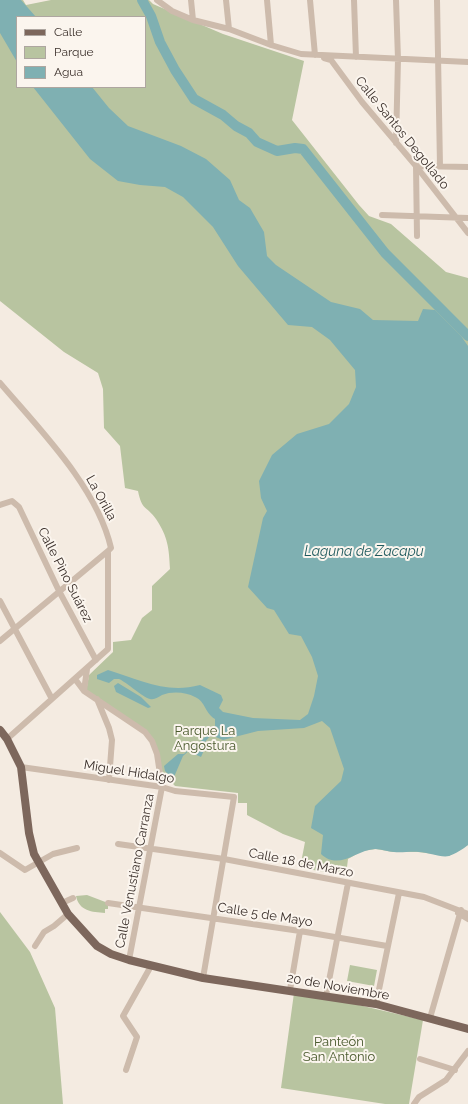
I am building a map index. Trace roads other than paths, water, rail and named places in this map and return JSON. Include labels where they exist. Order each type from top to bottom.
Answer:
[{"type":"main road","name":"20 de Noviembre","points":[[0,730],[7,739],[21,767],[29,833],[34,854],[68,914],[97,946],[111,954],[129,960],[203,978],[376,1004],[468,1029]]},
{"type":"street","points":[[157,0],[172,11],[193,20],[229,29],[271,45],[301,54],[468,62]]},
{"type":"street","points":[[191,0],[193,20]]},
{"type":"street","points":[[226,0],[229,29]]},
{"type":"street","points":[[267,0],[271,45]]},
{"type":"street","points":[[310,0],[315,55]]},
{"type":"street","points":[[354,0],[356,57]]},
{"type":"street","points":[[396,0],[398,59],[396,143]]},
{"type":"street","points":[[437,0],[440,166]]},
{"type":"street","points":[[315,55],[331,60],[338,56]]},
{"type":"street","name":"Calle Santos Degollado","points":[[331,60],[362,102],[416,166],[468,233]]},
{"type":"street","points":[[416,236],[416,166],[468,167]]},
{"type":"street","points":[[382,215],[468,218]]},
{"type":"street","name":"La Orilla","points":[[0,383],[42,433],[83,486],[108,535],[111,548],[108,551],[108,649],[96,660]]},
{"type":"street","name":"Calle Pino Suárez","points":[[0,505],[12,501],[19,507],[59,591],[96,660]]},
{"type":"street","points":[[0,641],[108,551]]},
{"type":"street","points":[[0,601],[52,699]]},
{"type":"street","points":[[7,739],[96,660]]},
{"type":"street","points":[[84,691],[87,669]]},
{"type":"street","points":[[74,679],[84,691],[136,724],[148,737],[157,754],[162,787]]},
{"type":"street","points":[[97,699],[109,728],[112,740],[109,780]]},
{"type":"street","name":"Miguel Hidalgo","points":[[21,767],[162,787],[175,791],[234,797],[224,859]]},
{"type":"street","name":"Calle Venustiano Carranza","points":[[129,960],[162,787]]},
{"type":"street","name":"Calle 18 de Marzo","points":[[118,844],[224,859],[424,897],[447,905],[460,912],[468,919]]},
{"type":"street","points":[[0,853],[25,870],[53,854],[76,848]]},
{"type":"street","points":[[203,978],[212,918],[224,859]]},
{"type":"street","points":[[326,996],[336,938],[348,883]]},
{"type":"street","points":[[376,1004],[399,893]]},
{"type":"street","points":[[62,903],[73,898]]},
{"type":"street","name":"Calle 5 de Mayo","points":[[108,903],[139,906],[388,946]]},
{"type":"street","points":[[430,1018],[460,912]]},
{"type":"street","name":"Calle 18 de Marzo","points":[[460,912],[468,914]]},
{"type":"street","points":[[35,946],[44,932],[68,914]]},
{"type":"street","points":[[290,990],[300,931]]},
{"type":"street","points":[[126,1070],[136,1037],[123,1016],[151,966]]},
{"type":"street","points":[[414,1104],[419,1097],[446,1080],[468,1051]]},
{"type":"street","points":[[420,1059],[455,1070]]},
{"type":"water","points":[[0,0],[21,0],[35,16],[16,16],[16,60],[0,33]]},
{"type":"water","name":"Laguna de Zacapu","points":[[34,88],[93,88],[109,108],[128,126],[181,146],[206,159],[230,180],[239,200],[250,208],[264,232],[267,256],[276,265],[331,302],[360,309],[373,320],[418,321],[423,309],[435,310],[461,336],[468,346],[468,845],[456,853],[449,856],[438,856],[423,852],[392,852],[375,849],[368,850],[341,860],[334,861],[328,859],[321,854],[323,835],[311,828],[315,806],[341,781],[344,769],[330,728],[322,721],[304,728],[258,731],[223,740],[211,735],[205,742],[205,748],[201,757],[190,752],[193,747],[183,756],[174,777],[171,777],[165,771],[164,766],[178,754],[184,754],[192,746],[199,743],[215,727],[215,719],[211,716],[199,699],[191,695],[183,693],[170,693],[155,699],[150,699],[143,696],[119,679],[114,679],[109,683],[97,679],[97,675],[108,670],[142,682],[164,687],[176,688],[200,685],[221,695],[223,700],[219,708],[223,712],[253,718],[300,720],[308,714],[314,696],[318,676],[312,657],[301,636],[289,634],[274,610],[267,608],[248,587],[263,518],[267,511],[261,498],[259,481],[272,455],[297,434],[329,424],[349,404],[356,387],[355,370],[330,340],[312,327],[288,325],[238,266],[213,227],[183,197],[165,187],[118,181],[90,159]]},
{"type":"water","points":[[118,683],[141,697],[151,707],[148,708],[116,692],[114,686]]},
{"type":"waterway","points":[[142,0],[151,16],[160,42],[175,70],[194,99],[223,115],[236,126],[249,133],[257,142],[277,151],[295,148],[303,149],[385,253],[468,336]]},
{"type":"park label","name":"Parque La Angostura","points":[[205,738]]},
{"type":"park label","name":"Panteón San Antonio","points":[[339,1050]]}]
